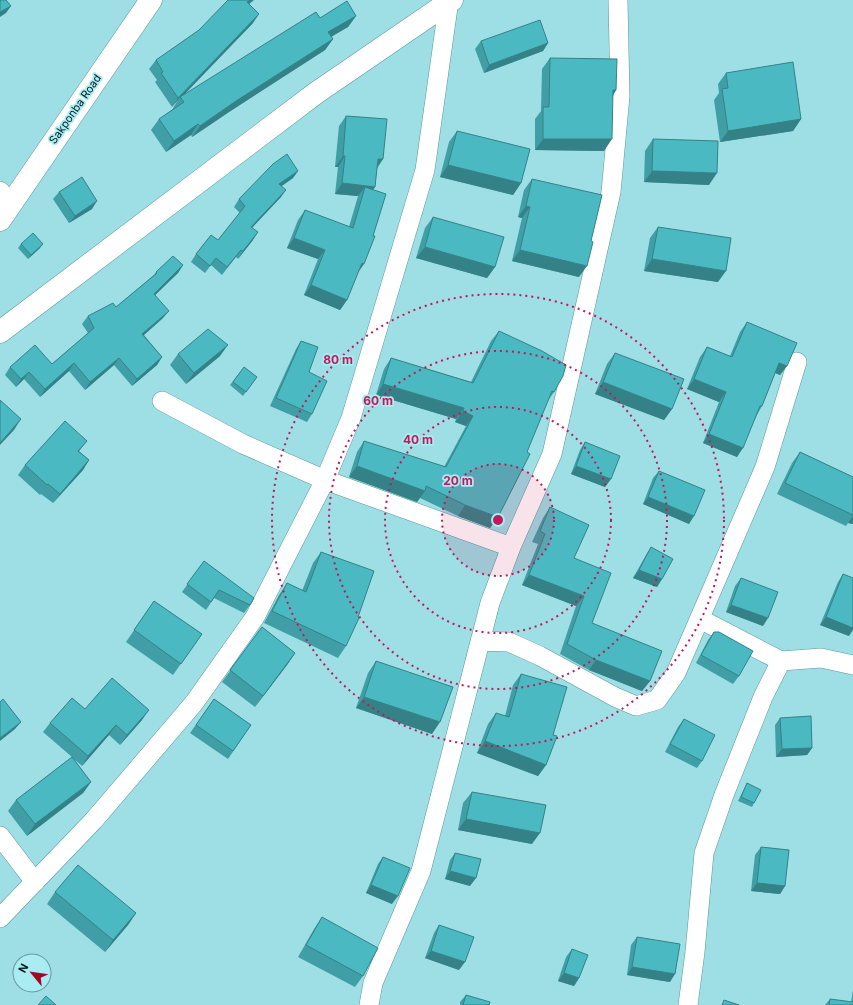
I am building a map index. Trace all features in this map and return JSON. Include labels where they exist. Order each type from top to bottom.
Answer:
[{"type":"main road","name":"Sakponba Road","points":[[3,205],[151,0]]},
{"type":"main road","points":[[0,332],[316,93],[450,0]]},
{"type":"street","points":[[0,918],[94,820],[194,703],[255,617],[324,480],[352,418],[425,170],[450,0]]},
{"type":"street","points":[[369,1005],[373,983],[421,871],[490,603],[511,547],[552,454],[611,192],[620,96],[618,0]]},
{"type":"street","points":[[480,641],[509,642],[540,656],[615,697],[636,706],[657,700],[676,672],[765,467],[797,362]]},
{"type":"street","points":[[162,401],[243,444],[324,480],[511,547]]},
{"type":"street","points":[[700,619],[781,661],[822,658],[853,665]]},
{"type":"street","points":[[688,1005],[695,952],[704,853],[724,795],[763,697],[781,661]]},
{"type":"street","points":[[0,836],[35,882]]},
{"type":"building","points":[[0,0],[6,0],[11,6],[0,12]]},
{"type":"building","points":[[228,0],[250,0],[247,2],[259,14],[178,98],[161,73],[163,72],[156,60],[199,30]]},
{"type":"building","points":[[347,1],[356,16],[328,32],[333,39],[236,101],[200,126],[198,124],[174,141],[159,119],[184,102],[180,97],[316,12],[320,18]]},
{"type":"building","points":[[540,20],[548,43],[489,65],[481,41]]},
{"type":"building","points":[[550,58],[617,59],[616,90],[613,90],[612,139],[543,139],[543,107],[549,107]]},
{"type":"building","points":[[793,62],[801,119],[728,131],[722,89],[728,88],[726,73]]},
{"type":"building","points":[[346,116],[387,119],[383,159],[378,159],[375,187],[342,183],[345,156],[343,156]]},
{"type":"building","points":[[457,131],[530,149],[521,183],[448,165]]},
{"type":"building","points":[[653,139],[718,141],[717,173],[652,171]]},
{"type":"building","points":[[287,154],[298,171],[279,184],[286,190],[251,227],[258,232],[243,251],[241,250],[227,267],[216,258],[210,266],[196,254],[211,235],[218,240],[245,206],[239,199],[273,164]]},
{"type":"building","points":[[82,177],[97,201],[75,216],[59,192]]},
{"type":"building","points":[[532,179],[602,195],[591,241],[593,242],[587,266],[520,250],[530,207],[526,206]]},
{"type":"building","points":[[365,187],[386,194],[373,236],[375,236],[347,300],[311,285],[325,250],[294,238],[305,210],[353,228]]},
{"type":"building","points":[[433,217],[504,237],[495,267],[425,247]]},
{"type":"building","points":[[658,227],[731,238],[726,271],[652,259]]},
{"type":"building","points":[[33,233],[43,244],[31,255],[21,244]]},
{"type":"building","points":[[173,256],[183,265],[154,294],[169,311],[142,334],[162,357],[137,379],[119,358],[90,382],[74,363],[45,389],[29,372],[21,379],[10,367],[35,345],[52,364],[94,328],[88,316],[113,303],[116,307],[157,273],[156,272]]},
{"type":"building","points":[[747,322],[797,343],[787,366],[779,363],[743,448],[709,434],[726,392],[694,379],[707,347],[732,357]]},
{"type":"building","points":[[208,329],[228,345],[194,373],[178,354]]},
{"type":"building","points":[[499,331],[542,351],[566,365],[563,376],[554,392],[552,391],[527,452],[530,454],[498,517],[465,505],[426,486],[425,491],[357,466],[364,441],[446,467],[473,416],[463,411],[464,408],[383,384],[391,358],[473,383]]},
{"type":"building","points":[[301,341],[318,347],[309,372],[327,381],[312,414],[276,398]]},
{"type":"building","points":[[615,353],[684,379],[672,409],[603,382]]},
{"type":"building","points":[[244,367],[257,377],[246,392],[233,382]]},
{"type":"building","points":[[0,400],[21,419],[0,443]]},
{"type":"building","points":[[65,421],[87,441],[78,451],[89,460],[60,494],[48,484],[47,485],[25,465]]},
{"type":"building","points":[[585,442],[620,456],[611,479],[576,466]]},
{"type":"building","points":[[800,452],[853,477],[853,515],[785,483]]},
{"type":"building","points":[[659,471],[705,490],[694,516],[648,497]]},
{"type":"building","points":[[550,507],[589,525],[574,558],[611,573],[592,623],[662,651],[650,681],[596,660],[567,644],[584,596],[529,575],[545,534],[540,531]]},
{"type":"building","points":[[651,547],[673,559],[662,579],[639,570]]},
{"type":"building","points":[[321,552],[374,571],[358,617],[359,618],[346,646],[272,611],[287,583],[306,592]]},
{"type":"building","points":[[204,561],[254,598],[250,605],[219,590],[211,602],[187,584]]},
{"type":"building","points":[[843,574],[853,578],[853,628],[826,617]]},
{"type":"building","points":[[741,578],[778,592],[768,618],[731,605]]},
{"type":"building","points":[[154,601],[202,634],[181,664],[134,630]]},
{"type":"building","points":[[262,627],[295,653],[263,696],[230,670]]},
{"type":"building","points":[[714,632],[719,632],[753,651],[739,676],[701,655]]},
{"type":"building","points":[[376,661],[453,687],[440,722],[364,697]]},
{"type":"building","points":[[521,674],[567,687],[553,735],[557,736],[546,765],[485,741],[496,713],[509,717]]},
{"type":"building","points":[[112,678],[149,710],[127,735],[116,725],[88,756],[50,723],[72,698],[85,709]]},
{"type":"building","points":[[3,699],[21,722],[0,738],[0,702]]},
{"type":"building","points":[[214,699],[251,725],[233,751],[196,725]]},
{"type":"building","points":[[811,716],[812,748],[782,749],[780,718]]},
{"type":"building","points":[[684,719],[715,735],[702,761],[670,744]]},
{"type":"building","points":[[72,757],[91,782],[35,824],[16,800]]},
{"type":"building","points":[[747,783],[761,790],[754,803],[741,797]]},
{"type":"building","points":[[472,792],[546,805],[540,833],[466,819]]},
{"type":"building","points":[[761,847],[789,850],[785,886],[757,883]]},
{"type":"building","points":[[455,853],[481,859],[476,878],[450,871]]},
{"type":"building","points":[[383,857],[410,868],[398,896],[371,885]]},
{"type":"building","points":[[78,865],[136,913],[113,940],[55,892]]},
{"type":"building","points":[[322,917],[378,948],[363,976],[306,945]]},
{"type":"building","points":[[439,925],[474,937],[465,962],[431,951]]},
{"type":"building","points":[[637,937],[680,944],[675,974],[632,967]]},
{"type":"building","points":[[572,949],[588,955],[579,978],[564,973]]},
{"type":"building","points":[[466,995],[490,1002],[489,1005],[463,1005]]},
{"type":"building","points":[[46,996],[56,1005],[38,1005]]},
{"type":"building","points":[[830,999],[853,1002],[853,1005],[829,1005]]},
{"type":"building","points":[[724,1000],[739,1005],[722,1005]]}]
